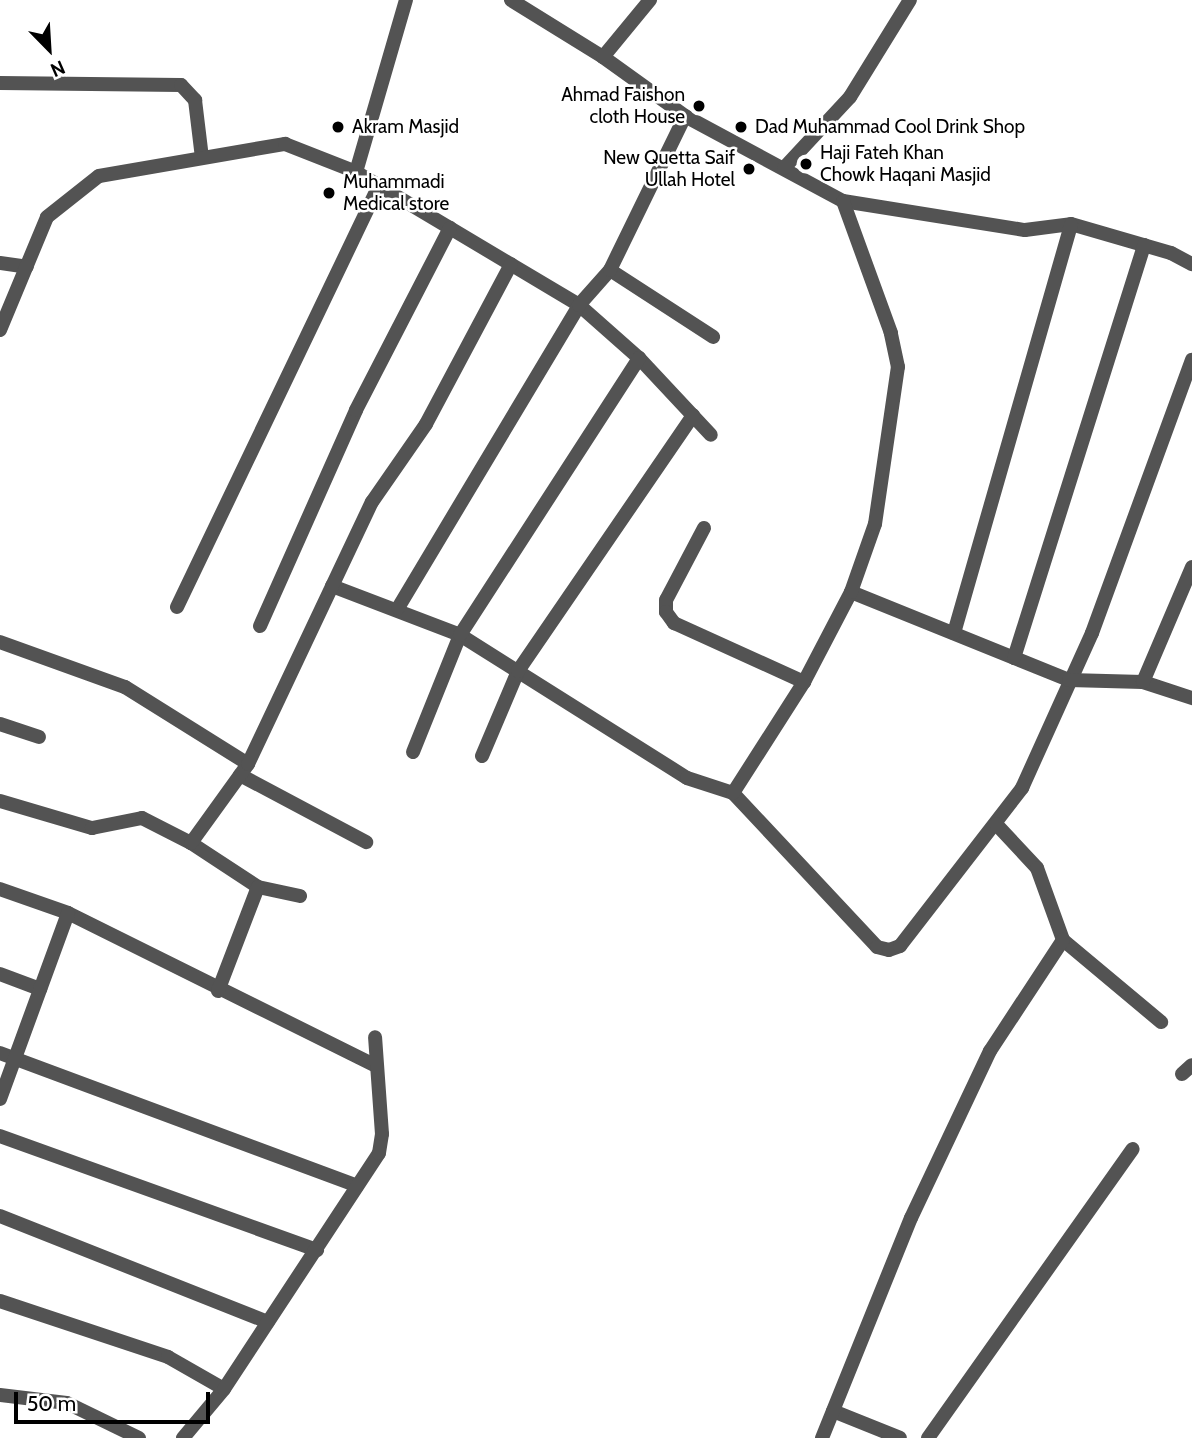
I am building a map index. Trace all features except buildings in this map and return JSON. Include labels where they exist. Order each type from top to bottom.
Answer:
[{"type":"street","points":[[356,172],[406,0]]},
{"type":"street","points":[[511,0],[603,57],[685,116],[843,201],[1025,230],[1071,224],[1144,245],[1192,264]]},
{"type":"street","points":[[603,57],[650,0]]},
{"type":"street","points":[[784,168],[850,97],[910,0]]},
{"type":"street","points":[[0,83],[181,85],[195,100],[202,158]]},
{"type":"street","points":[[398,608],[579,304],[610,270],[685,116]]},
{"type":"street","points":[[0,330],[47,216],[99,176],[285,144],[356,172],[579,304],[639,358],[711,435]]},
{"type":"street","points":[[177,607],[379,186]]},
{"type":"street","points":[[733,793],[804,682],[851,592],[875,524],[898,367],[891,333],[843,201]]},
{"type":"street","points":[[954,633],[1071,224]]},
{"type":"street","points":[[260,626],[356,410],[450,228]]},
{"type":"street","points":[[1014,658],[1144,245]]},
{"type":"street","points":[[0,263],[27,267]]},
{"type":"street","points":[[191,843],[244,769],[372,502],[426,424],[511,264]]},
{"type":"street","points":[[610,270],[713,337]]},
{"type":"street","points":[[414,752],[460,635],[639,358]]},
{"type":"street","points":[[332,586],[398,608],[460,635],[687,778],[733,793],[877,947],[889,950],[900,946],[1022,788],[1092,633],[1192,360]]},
{"type":"street","points":[[482,755],[517,671],[693,415]]},
{"type":"street","points":[[704,528],[666,600],[666,612],[674,623],[804,682]]},
{"type":"street","points":[[1143,682],[1192,567]]},
{"type":"street","points":[[851,592],[1069,680],[1143,682],[1192,698]]},
{"type":"street","points":[[1177,603],[1192,609]]},
{"type":"street","points":[[0,642],[125,687],[244,769],[366,842]]},
{"type":"street","points":[[0,724],[39,737]]},
{"type":"street","points":[[0,801],[92,828],[142,818],[191,843],[258,887],[300,896]]},
{"type":"street","points":[[996,824],[1037,868],[1063,940],[1161,1022]]},
{"type":"street","points":[[219,991],[258,887]]},
{"type":"street","points":[[0,889],[68,913],[219,991],[376,1066]]},
{"type":"street","points":[[0,1099],[68,913]]},
{"type":"street","points":[[822,1438],[911,1217],[990,1051],[1063,940]]},
{"type":"street","points":[[0,974],[40,989]]},
{"type":"street","points":[[183,1438],[224,1389],[379,1153],[382,1134],[375,1037]]},
{"type":"street","points":[[0,1053],[357,1186]]},
{"type":"street","points":[[0,1136],[317,1250]]},
{"type":"street","points":[[928,1438],[1133,1149]]},
{"type":"street","points":[[0,1216],[268,1322]]},
{"type":"street","points":[[0,1301],[168,1357],[224,1389]]},
{"type":"street","points":[[0,1395],[67,1403],[139,1438]]},
{"type":"street","points":[[834,1411],[900,1438]]},
{"type":"place","name":"Ahmad Faishon cloth House","points":[[699,106]]},
{"type":"place","name":"Akram Masjid","points":[[338,127]]},
{"type":"place","name":"Dad Muhammad Cool Drink Shop","points":[[741,127]]},
{"type":"place","name":"Haji Fateh Khan Chowk Haqani Masjid","points":[[806,164]]},
{"type":"place","name":"New Quetta Saif Ullah Hotel","points":[[749,169]]},
{"type":"place","name":"Muhammadi Medical store","points":[[329,193]]}]
